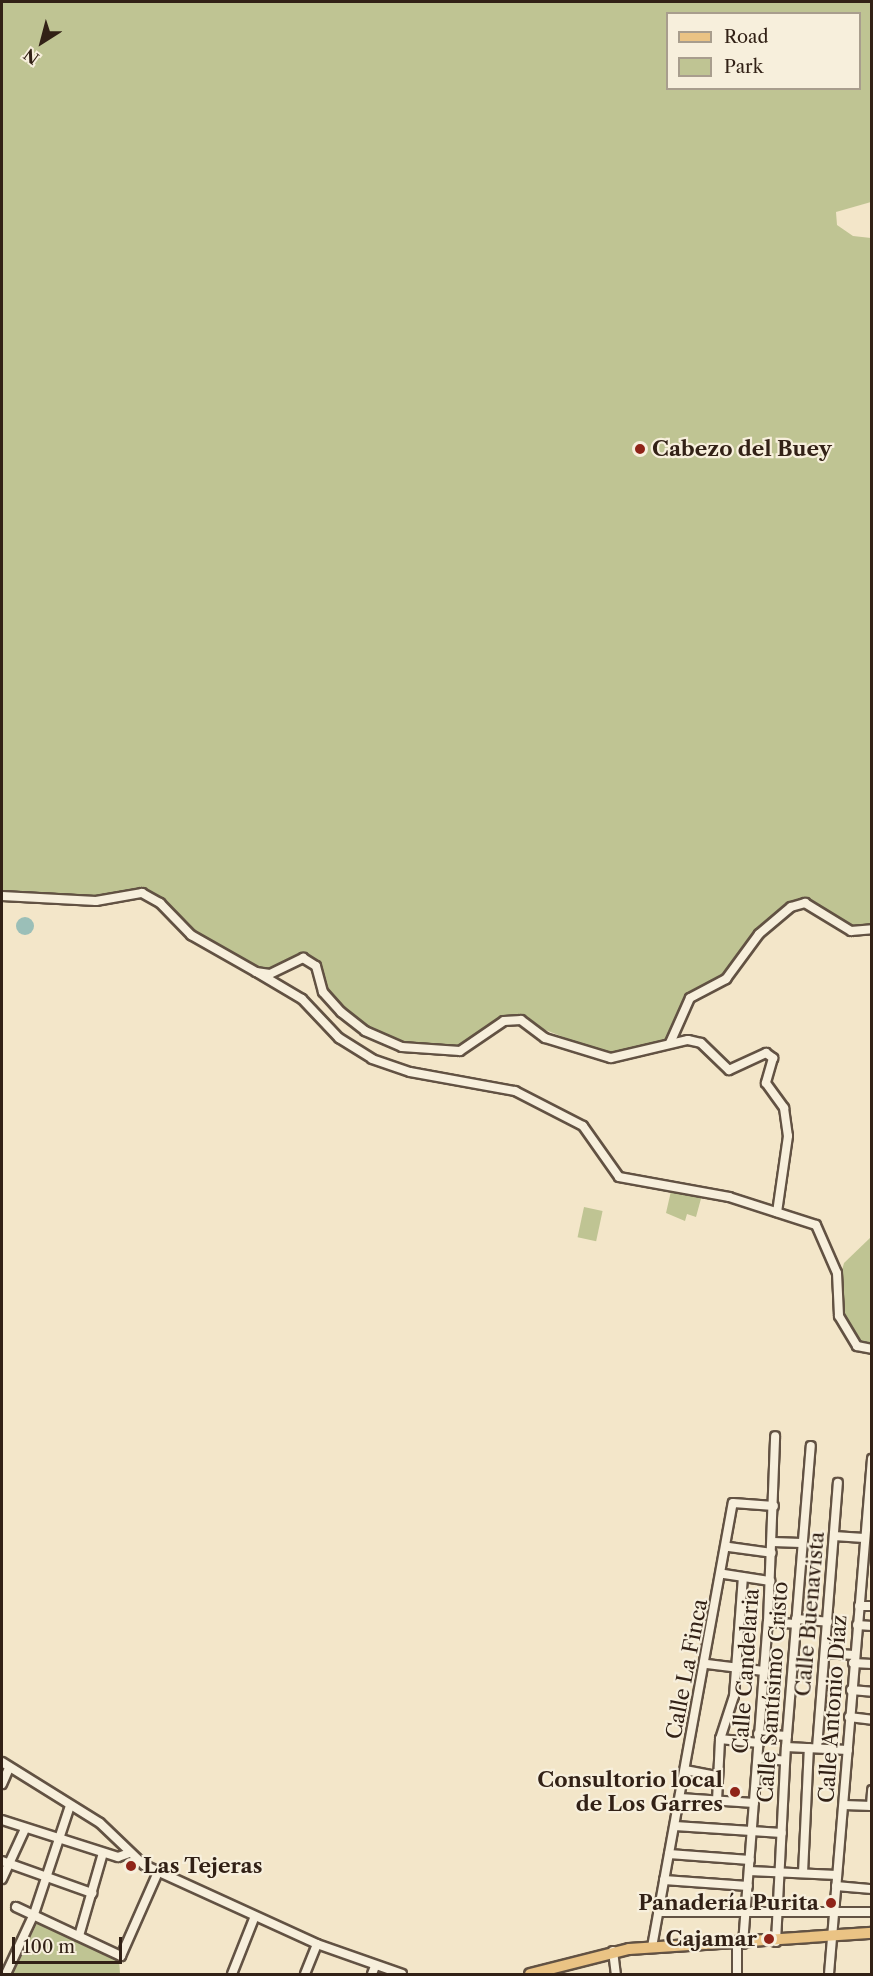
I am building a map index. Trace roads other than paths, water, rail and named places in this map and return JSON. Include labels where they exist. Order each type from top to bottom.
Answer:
[{"type":"main road","points":[[530,1974],[613,1951],[652,1947],[740,1945],[872,1933]]},
{"type":"street","points":[[2,896],[96,901],[142,893],[160,903],[191,936],[302,999],[339,1038],[372,1059],[410,1072],[514,1091],[583,1126],[619,1177],[777,1212],[816,1225],[837,1273],[839,1316],[857,1346],[872,1350]]},
{"type":"street","points":[[670,1043],[690,998],[726,979],[759,934],[791,907],[805,903],[851,931],[872,929]]},
{"type":"street","points":[[256,972],[270,974],[303,958],[316,966],[323,992],[365,1031],[427,1052],[460,1051],[504,1021],[521,1020],[545,1038],[611,1058],[670,1043],[701,1043],[729,1070],[766,1053],[772,1058],[766,1083],[784,1108],[788,1136],[777,1212]]},
{"type":"street","name":"Calle Candelaria","points":[[737,1974],[748,1886],[768,1622],[773,1542],[775,1436]]},
{"type":"street","name":"Calle Santísimo Cristo","points":[[776,1942],[785,1761],[801,1543],[811,1446]]},
{"type":"street","name":"Calle Antonio Díaz","points":[[829,1974],[844,1805],[853,1659],[872,1459]]},
{"type":"street","name":"Calle Buenavista","points":[[803,1873],[813,1748],[828,1622],[838,1483]]},
{"type":"street","name":"Calle La Finca","points":[[652,1947],[724,1574],[734,1503],[774,1506]]},
{"type":"street","points":[[834,1536],[864,1538]]},
{"type":"street","points":[[773,1542],[801,1543]]},
{"type":"street","points":[[729,1546],[772,1553]]},
{"type":"street","points":[[862,1569],[872,1569]]},
{"type":"street","points":[[724,1574],[770,1581]]},
{"type":"street","points":[[717,1801],[720,1739],[736,1668],[743,1577]]},
{"type":"street","points":[[859,1606],[872,1606]]},
{"type":"street","points":[[768,1622],[828,1622]]},
{"type":"street","points":[[857,1625],[872,1626]]},
{"type":"street","points":[[825,1653],[872,1664]]},
{"type":"street","points":[[707,1664],[764,1671]]},
{"type":"street","points":[[851,1690],[872,1692]]},
{"type":"street","points":[[849,1717],[872,1720]]},
{"type":"street","points":[[720,1739],[787,1736]]},
{"type":"street","points":[[786,1747],[848,1750]]},
{"type":"street","points":[[758,1758],[785,1761]]},
{"type":"street","points":[[2,1784],[5,1765],[103,1826],[129,1853],[158,1872],[374,1970],[400,1974]]},
{"type":"street","points":[[685,1770],[717,1776]]},
{"type":"street","points":[[844,1805],[871,1806],[872,1790]]},
{"type":"street","points":[[680,1798],[754,1803]]},
{"type":"street","points":[[6,1974],[34,1914],[55,1840],[70,1806]]},
{"type":"street","points":[[2,1820],[55,1840],[118,1857],[129,1853]]},
{"type":"street","points":[[675,1826],[752,1833],[782,1833]]},
{"type":"street","points":[[2,1879],[5,1862],[25,1829]]},
{"type":"street","points":[[79,1936],[103,1852]]},
{"type":"street","points":[[669,1854],[750,1860]]},
{"type":"street","points":[[5,1862],[92,1893]]},
{"type":"street","points":[[749,1870],[837,1875]]},
{"type":"street","points":[[16,1906],[121,1956],[158,1872]]},
{"type":"street","points":[[664,1880],[748,1886]]},
{"type":"street","points":[[836,1886],[872,1889]]},
{"type":"street","points":[[658,1912],[777,1910],[869,1912]]},
{"type":"street","points":[[232,1974],[255,1916]]},
{"type":"street","points":[[305,1974],[317,1944]]},
{"type":"street","points":[[613,1951],[615,1974]]},
{"type":"water","points":[[25,917],[31,920],[34,926],[31,932],[25,935],[19,932],[16,926],[19,920]]},
{"type":"place","name":"Cabezo del Buey","points":[[640,449]]},
{"type":"place","name":"Consultorio local de Los Garres","points":[[735,1792]]},
{"type":"place","name":"Las Tejeras","points":[[131,1866]]},
{"type":"place","name":"Panadería Purita","points":[[831,1903]]},
{"type":"place","name":"Cajamar","points":[[769,1939]]}]
